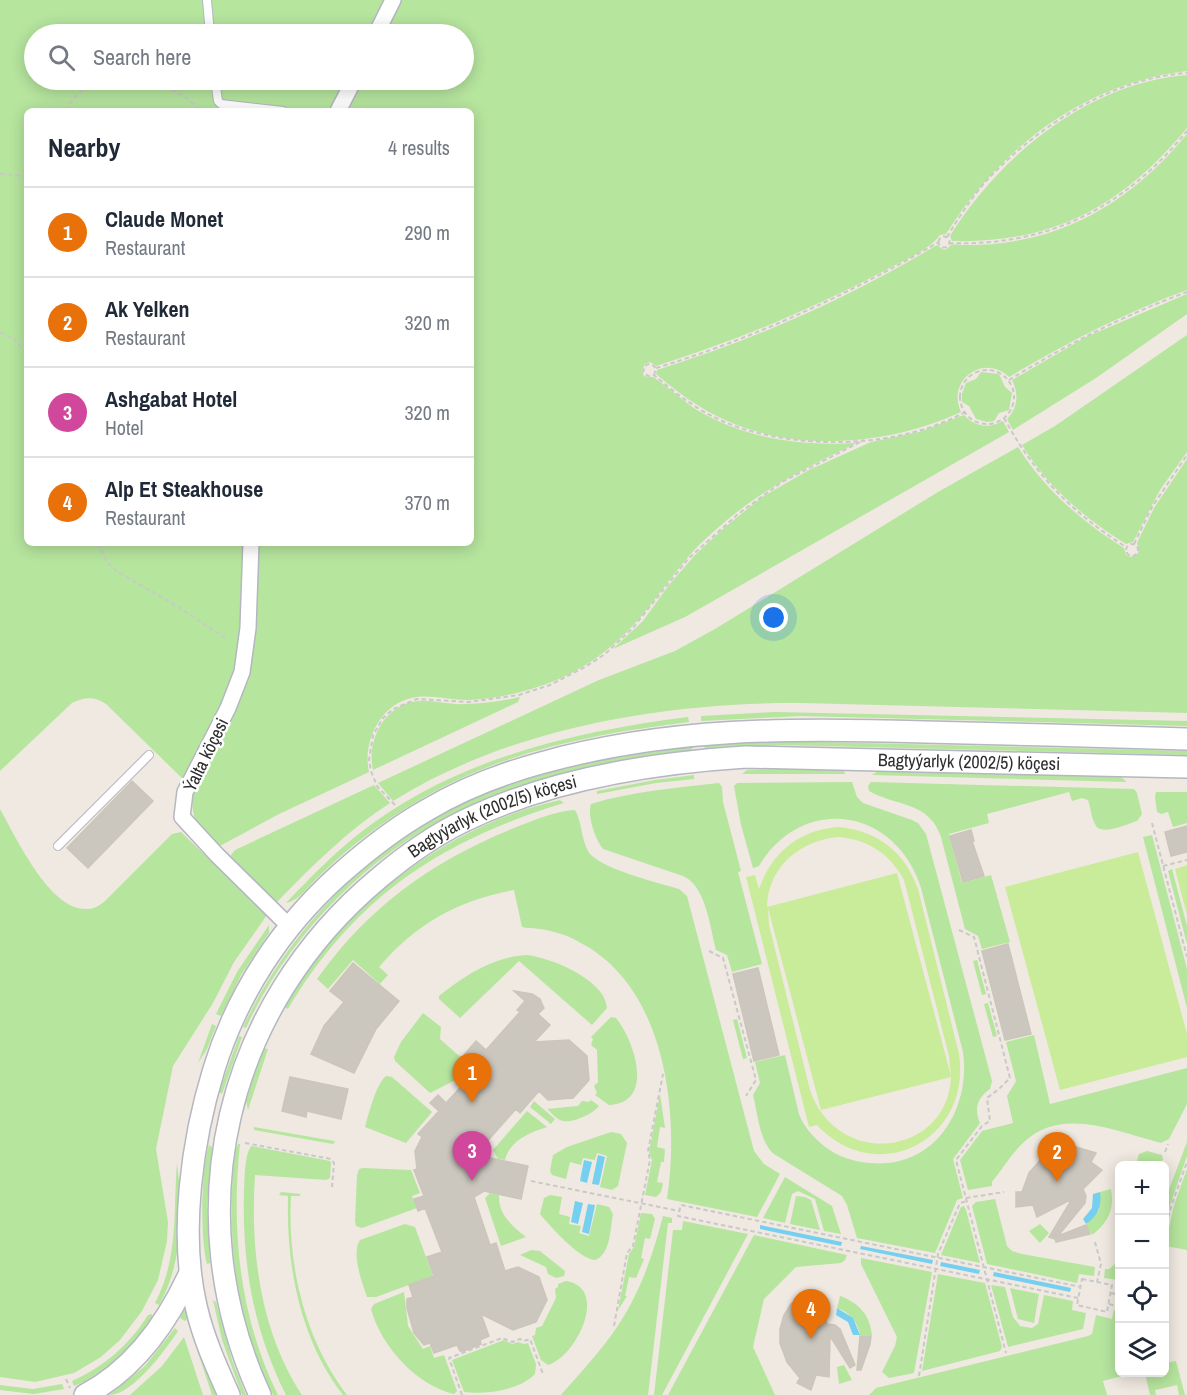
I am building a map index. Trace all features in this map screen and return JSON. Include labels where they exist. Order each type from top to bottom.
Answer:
[{"type":"street","points":[[381,24],[393,0]]},
{"type":"street","points":[[340,108],[349,90]]},
{"type":"street","name":"Ýalta köçesi","points":[[251,546],[248,628],[242,672],[228,708],[185,792],[182,817],[216,855],[290,927]]},
{"type":"street","name":"Bagtyýarlyk (2002/5) köçesi","points":[[260,1395],[239,1340],[222,1271],[213,1070],[229,1026],[265,960],[290,927],[327,886],[400,826],[426,810],[498,776],[568,755],[686,735],[746,730],[866,730],[1187,739]]},
{"type":"street","name":"Bagtyýarlyk (2002/5) köçesi","points":[[229,1395],[201,1326],[190,1272],[188,1202],[215,1120],[245,1064],[265,1016],[298,964],[325,930],[370,885],[411,852],[462,822],[507,803],[610,774],[700,761],[746,757],[1187,767]]},
{"type":"street","points":[[85,1395],[119,1374],[144,1348],[170,1310],[190,1272],[222,1271]]},
{"type":"lane","points":[[207,0],[209,24]]},
{"type":"lane","points":[[216,90],[221,104],[256,108]]},
{"type":"lane","points":[[58,846],[149,755]]},
{"type":"path","points":[[947,237],[963,211],[987,180],[1049,127],[1094,100],[1128,86],[1154,78],[1187,73]]},
{"type":"path","points":[[67,108],[72,98],[83,90]]},
{"type":"path","points":[[170,90],[186,98],[197,108]]},
{"type":"path","points":[[939,242],[944,247],[950,243],[984,243],[1023,238],[1061,227],[1084,217],[1116,199],[1135,184],[1167,154],[1187,131]]},
{"type":"path","points":[[0,174],[24,176]]},
{"type":"path","points":[[947,237],[941,237],[939,242],[859,287],[794,317],[729,345],[656,368],[648,364],[643,368],[643,372],[648,376],[654,375],[698,408],[726,423],[756,434],[796,441],[864,440],[918,430],[965,412]]},
{"type":"path","points":[[947,237],[950,243]]},
{"type":"path","points":[[1009,380],[1084,336],[1187,292]]},
{"type":"path","points":[[0,332],[15,340],[24,350]]},
{"type":"path","points":[[654,375],[656,368]]},
{"type":"path","points":[[990,369],[1004,375],[1009,380],[1014,400],[1009,413],[1004,418],[998,422],[984,424],[970,418],[960,400],[960,393],[965,380],[970,375],[976,371],[990,369]]},
{"type":"path","points":[[1004,418],[1025,454],[1054,489],[1086,519],[1126,547],[1125,550],[1129,555],[1135,555],[1138,549],[1134,544]]},
{"type":"path","points":[[395,805],[377,786],[369,760],[373,735],[383,718],[393,709],[417,699],[470,702],[519,695],[550,685],[585,667],[605,654],[633,629],[688,560],[738,514],[782,482],[864,440]]},
{"type":"path","points":[[1126,547],[1134,544],[1152,507],[1187,455]]},
{"type":"path","points":[[100,546],[108,562],[118,572],[180,608],[225,638]]},
{"type":"path","points":[[1152,822],[1187,957]]},
{"type":"path","points":[[1163,866],[1187,860]]},
{"type":"path","points":[[959,930],[974,937],[1010,1078],[987,1098],[990,1121],[982,1126],[956,1160],[1006,1353]]},
{"type":"path","points":[[709,951],[723,958],[756,1080],[746,1096]]},
{"type":"path","points":[[614,1326],[627,1253],[633,1246],[642,1203],[650,1161],[648,1151],[663,1074]]},
{"type":"path","points":[[245,1143],[331,1159],[334,1163],[332,1187]]},
{"type":"path","points":[[1166,1152],[1168,1144]]},
{"type":"path","points":[[1169,1215],[1187,1162]]},
{"type":"path","points":[[531,1181],[680,1211]]},
{"type":"path","points":[[919,1376],[938,1258],[960,1203],[967,1199],[1004,1192]]},
{"type":"path","points":[[1078,1298],[678,1216],[681,1205],[1081,1287]]},
{"type":"path","points":[[1095,1242],[1101,1264],[1097,1282]]},
{"type":"path","points":[[1082,1279],[1113,1285],[1107,1311],[1077,1305],[1081,1287],[1082,1279]]},
{"type":"path","points":[[1111,1293],[1115,1294]]},
{"type":"path","points":[[1108,1304],[1115,1305]]},
{"type":"path","points":[[462,1395],[449,1358],[502,1338],[512,1342],[530,1339],[543,1374]]},
{"type":"green space","points":[[0,0],[388,0],[375,24],[24,24],[24,90],[342,90],[334,108],[24,108],[24,546],[247,546],[237,674],[186,782],[106,704],[89,698],[72,703],[0,771]]},
{"type":"green space","points":[[398,0],[1187,0],[1187,71],[1149,78],[1113,89],[1080,105],[1048,125],[992,174],[946,234],[940,235],[915,255],[830,298],[744,335],[656,366],[650,362],[645,364],[642,371],[644,376],[653,377],[697,410],[735,428],[794,442],[857,443],[792,476],[735,513],[698,546],[630,629],[591,661],[559,679],[505,696],[471,700],[417,697],[405,700],[394,706],[377,724],[369,747],[369,772],[279,814],[218,847],[197,824],[193,811],[192,792],[245,685],[249,671],[257,546],[474,546],[474,108],[344,108],[353,90],[474,90],[474,24],[385,24]]},
{"type":"green space","points":[[1187,75],[1187,128],[1138,179],[1084,214],[1054,227],[989,240],[952,241],[950,236],[970,206],[994,178],[1050,128],[1082,108],[1116,92],[1151,81]]},
{"type":"green space","points":[[1187,134],[1187,290],[1096,329],[1009,377],[999,370],[979,369],[963,381],[959,390],[958,400],[961,412],[904,432],[874,438],[813,441],[753,430],[725,420],[689,400],[656,374],[657,370],[766,331],[836,300],[937,245],[944,250],[951,245],[979,245],[1020,240],[1068,226],[1091,215],[1133,188]]},
{"type":"green space","points":[[1187,294],[1187,314],[1096,378],[1013,430],[1007,419],[1016,401],[1016,390],[1012,380],[1086,337]]},
{"type":"green space","points":[[1187,335],[1187,452],[1160,490],[1133,542],[1126,544],[1096,524],[1055,488],[1022,445],[1055,426]]},
{"type":"green space","points":[[981,372],[999,374],[1005,387],[1012,393],[1009,410],[999,413],[994,421],[976,419],[969,406],[962,402],[966,383],[976,379]]},
{"type":"green space","points":[[964,415],[982,426],[1003,421],[1009,432],[685,617],[613,649],[643,621],[669,585],[695,555],[762,497],[809,470],[871,442],[919,432]]},
{"type":"green space","points":[[1018,447],[1040,477],[1065,504],[1124,548],[1126,555],[1132,557],[1139,551],[1137,543],[1154,508],[1187,459],[1187,713],[801,703],[696,708],[643,714],[590,724],[537,738],[487,755],[439,776],[393,801],[378,783],[599,680],[675,651],[715,629],[938,492]]},
{"type":"green space","points":[[520,697],[518,702],[373,770],[372,747],[380,725],[387,716],[406,704],[418,701],[478,703]]},
{"type":"green space","points":[[774,712],[1187,721],[1187,726],[801,716],[701,721],[701,716]]},
{"type":"green space","points":[[688,717],[689,722],[620,732],[552,746],[518,756],[454,782],[394,816],[352,846],[298,897],[286,903],[356,836],[431,787],[472,769],[556,741],[644,723]]},
{"type":"green space","points":[[779,741],[1187,751],[1187,755],[779,745],[705,749],[704,745]]},
{"type":"green space","points":[[692,746],[692,750],[600,764],[538,780],[479,802],[419,833],[358,878],[331,905],[283,964],[246,1028],[243,1027],[280,962],[303,931],[354,877],[414,831],[474,799],[534,777],[630,754]]},
{"type":"green space","points":[[747,770],[839,770],[844,771],[845,774],[742,774]]},
{"type":"green space","points":[[878,771],[1121,777],[1127,782],[872,775]]},
{"type":"green space","points":[[694,775],[694,779],[656,783],[597,794],[597,791]]},
{"type":"green space","points":[[852,782],[857,797],[863,803],[912,820],[918,823],[926,834],[992,1081],[990,1089],[982,1096],[978,1104],[977,1113],[980,1123],[953,1159],[963,1198],[957,1200],[935,1253],[857,1238],[842,1196],[769,1149],[762,1135],[753,1095],[760,1083],[755,1062],[785,1055],[799,1114],[809,1132],[824,1146],[841,1156],[871,1163],[894,1162],[914,1156],[930,1146],[944,1131],[954,1114],[961,1094],[964,1073],[963,1052],[921,888],[909,861],[891,841],[870,827],[847,820],[823,820],[799,827],[778,843],[759,866],[753,868],[741,825],[734,786],[737,783]]},
{"type":"green space","points":[[871,782],[1134,789],[1142,814],[1137,821],[1108,830],[1098,828],[1088,800],[1082,798],[1072,801],[1069,792],[987,814],[989,823],[949,834],[962,883],[991,875],[1010,942],[982,949],[978,936],[965,929],[936,825],[929,817],[911,806],[869,791],[868,786]]},
{"type":"green space","points":[[719,783],[722,787],[723,802],[741,871],[738,872],[762,964],[732,972],[727,955],[716,950],[706,908],[691,881],[683,876],[603,849],[595,833],[590,814],[591,804],[623,796]]},
{"type":"green space","points":[[374,785],[390,803],[345,837],[277,902],[233,862],[231,855],[235,850]]},
{"type":"green space","points":[[1156,792],[1187,792],[1187,823],[1173,827],[1168,812],[1161,814],[1157,812]]},
{"type":"green space","points":[[560,800],[564,803],[478,835],[440,855],[405,878],[372,905],[342,935],[314,970],[288,1009],[284,1007],[307,971],[346,924],[400,876],[460,837],[526,809]]},
{"type":"green space","points":[[0,809],[36,871],[60,899],[74,907],[91,909],[101,904],[172,834],[181,832],[267,915],[234,962],[213,1003],[173,1066],[156,1149],[168,1222],[167,1241],[158,1280],[142,1311],[120,1340],[101,1357],[74,1373],[35,1382],[0,1377]]},
{"type":"green space","points":[[575,810],[588,851],[594,857],[615,869],[679,889],[687,896],[754,1151],[764,1164],[780,1174],[757,1217],[667,1199],[671,1165],[668,1091],[649,1020],[631,989],[608,962],[565,935],[522,927],[514,890],[474,900],[423,926],[379,967],[388,975],[380,984],[353,960],[328,989],[317,979],[337,953],[380,908],[429,871],[456,855],[514,828],[552,814]]},
{"type":"green space","points":[[839,827],[866,833],[888,846],[906,864],[918,889],[959,1054],[959,1084],[951,1110],[936,1131],[915,1146],[892,1153],[866,1153],[841,1144],[817,1125],[809,1127],[746,877],[755,875],[759,889],[771,864],[779,854],[800,838],[825,829]],"holes":[[[839,837],[860,841],[878,850],[892,863],[904,880],[949,1056],[951,1076],[897,873],[767,907],[773,879],[789,858],[812,843]],[[768,908],[821,1110],[951,1077],[945,1103],[932,1123],[912,1137],[890,1143],[866,1142],[843,1133],[824,1116],[810,1090],[769,925]]]},
{"type":"green space","points":[[1152,835],[1187,969],[1187,1008],[1143,837]]},
{"type":"green space","points":[[1138,852],[1187,1034],[1187,1057],[1060,1090],[1005,887]]},
{"type":"green space","points":[[1187,865],[1187,915],[1175,869]]},
{"type":"green space","points":[[1172,869],[1187,926],[1187,944],[1168,871]]},
{"type":"green space","points":[[269,925],[269,933],[241,975],[221,1016],[216,1014],[237,972]]},
{"type":"green space","points":[[526,955],[562,965],[587,979],[604,998],[607,1008],[592,1025],[519,961],[460,1018],[439,999],[439,996],[480,969],[502,959]]},
{"type":"green space","points":[[977,960],[986,994],[982,995],[973,961]]},
{"type":"green space","points":[[988,1003],[997,1036],[993,1037],[984,1004]]},
{"type":"green space","points":[[423,1013],[441,1027],[440,1039],[475,1070],[430,1093],[395,1061],[394,1057],[401,1042]]},
{"type":"green space","points":[[611,1017],[616,1018],[629,1041],[637,1069],[637,1082],[632,1094],[624,1102],[609,1105],[595,1095],[597,1093],[594,1086],[598,1082],[597,1050],[591,1045],[593,1039],[591,1037]]},
{"type":"green space","points":[[737,1019],[747,1058],[743,1059],[733,1020]]},
{"type":"green space","points":[[212,1024],[216,1026],[207,1049],[198,1063]]},
{"type":"green space","points":[[1034,1035],[1050,1104],[1187,1068],[1187,1104],[1169,1139],[1161,1143],[1109,1128],[1091,1125],[1056,1125],[1039,1131],[1024,1142],[992,1182],[992,1186],[968,1190],[960,1160],[982,1131],[1013,1123],[1007,1096],[1016,1081],[1006,1042]]},
{"type":"green space","points":[[239,1036],[242,1037],[222,1094],[219,1092]]},
{"type":"green space","points":[[263,1048],[268,1049],[248,1110],[246,1101]]},
{"type":"green space","points":[[386,1076],[392,1077],[432,1112],[406,1143],[365,1127],[376,1092]]},
{"type":"green space","points":[[660,1094],[665,1128],[660,1127],[657,1147],[665,1149],[664,1162],[661,1162],[657,1182],[663,1183],[661,1192],[656,1197],[645,1195],[652,1160],[649,1152]]},
{"type":"green space","points":[[591,1100],[599,1106],[588,1115],[572,1121],[561,1120],[547,1109],[578,1106],[582,1101]]},
{"type":"green space","points":[[534,1101],[555,1119],[551,1124],[530,1107]]},
{"type":"green space","points":[[527,1111],[547,1127],[521,1138],[511,1147],[505,1160],[498,1159],[493,1150]]},
{"type":"green space","points":[[254,1127],[335,1142],[333,1144],[254,1130]]},
{"type":"green space","points":[[611,1132],[621,1134],[627,1143],[618,1186],[612,1190],[600,1187],[607,1156],[597,1153],[595,1160],[583,1158],[581,1165],[570,1162],[566,1179],[552,1175],[550,1171],[553,1155],[567,1147]]},
{"type":"green space","points":[[1187,1142],[1187,1156],[1169,1208],[1169,1189]]},
{"type":"green space","points":[[238,1144],[240,1144],[237,1176],[238,1240],[246,1304],[254,1335],[278,1395],[273,1395],[262,1371],[239,1295],[232,1216],[233,1167]]},
{"type":"green space","points":[[209,1145],[212,1147],[207,1206],[210,1263],[207,1264],[203,1238],[202,1204],[204,1171]]},
{"type":"green space","points":[[251,1146],[331,1163],[330,1178],[326,1180],[255,1175],[254,1232],[261,1289],[276,1344],[302,1395],[286,1395],[265,1346],[252,1296],[244,1218],[245,1167]]},
{"type":"green space","points":[[1147,1151],[1162,1155],[1163,1159],[1162,1161],[1137,1161],[1139,1154]]},
{"type":"green space","points":[[177,1163],[180,1218],[177,1254],[167,1289],[159,1305],[155,1303],[168,1269],[174,1234]]},
{"type":"green space","points":[[359,1169],[411,1170],[420,1193],[412,1196],[417,1208],[362,1228],[356,1226],[357,1175]]},
{"type":"green space","points":[[1187,1169],[1187,1250],[1169,1247],[1169,1228],[1174,1205]]},
{"type":"green space","points":[[785,1177],[832,1206],[841,1234],[824,1231],[815,1199],[798,1191],[792,1194],[785,1223],[763,1218]]},
{"type":"green space","points":[[1111,1189],[1112,1203],[1109,1215],[1092,1235],[1086,1225],[1099,1210],[1100,1192]]},
{"type":"green space","points":[[281,1192],[301,1194],[291,1196],[292,1248],[296,1275],[310,1326],[320,1350],[347,1395],[343,1395],[328,1373],[306,1326],[293,1275],[288,1196],[279,1195]]},
{"type":"green space","points":[[490,1193],[499,1195],[503,1214],[526,1237],[501,1246],[485,1198]]},
{"type":"green space","points":[[550,1195],[562,1197],[559,1214],[570,1217],[569,1224],[581,1226],[579,1233],[589,1236],[597,1204],[609,1207],[613,1214],[610,1234],[607,1247],[600,1257],[595,1260],[581,1254],[566,1242],[540,1214],[544,1198]]},
{"type":"green space","points":[[796,1196],[811,1200],[820,1230],[790,1224]]},
{"type":"green space","points":[[995,1199],[1007,1246],[1012,1251],[1095,1267],[1094,1276],[1079,1274],[1077,1283],[987,1264],[972,1206],[976,1202]]},
{"type":"green space","points":[[964,1206],[980,1263],[941,1255],[961,1207]]},
{"type":"green space","points":[[641,1213],[652,1214],[655,1219],[650,1239],[645,1238],[641,1258],[644,1259],[636,1278],[629,1277],[625,1296],[627,1296],[618,1310],[629,1254],[634,1247]]},
{"type":"green space","points":[[663,1216],[672,1218],[672,1223],[668,1223],[648,1395],[561,1395],[604,1345],[625,1314],[645,1273]]},
{"type":"green space","points":[[683,1221],[748,1234],[662,1395],[654,1395],[673,1230],[682,1230]]},
{"type":"green space","points":[[405,1224],[415,1227],[433,1276],[376,1297],[367,1297],[357,1260],[360,1240]]},
{"type":"green space","points":[[1040,1224],[1049,1233],[1040,1243],[1029,1231]]},
{"type":"green space","points":[[754,1235],[847,1255],[841,1263],[796,1267],[764,1299],[753,1347],[775,1395],[668,1395]]},
{"type":"green space","points":[[531,1250],[540,1251],[565,1271],[564,1276],[556,1278],[548,1274],[546,1267],[520,1255]]},
{"type":"green space","points":[[861,1258],[932,1272],[914,1373],[889,1378],[882,1372],[897,1337],[861,1264]]},
{"type":"green space","points":[[1115,1264],[1115,1279],[1104,1278],[1105,1269]]},
{"type":"green space","points":[[938,1274],[985,1283],[1002,1347],[1000,1351],[922,1371]]},
{"type":"green space","points":[[566,1281],[579,1286],[586,1296],[587,1309],[584,1323],[569,1349],[559,1359],[548,1365],[541,1360],[532,1336],[535,1335],[536,1328],[542,1326],[556,1298],[555,1289],[558,1284]]},
{"type":"green space","points":[[991,1285],[1005,1287],[1013,1317],[1020,1326],[1032,1328],[1038,1324],[1044,1295],[1073,1301],[1072,1310],[1086,1313],[1083,1329],[1008,1347]]},
{"type":"green space","points":[[1010,1288],[1039,1294],[1034,1323],[1018,1319]]},
{"type":"green space","points":[[404,1292],[408,1326],[423,1349],[430,1346],[434,1358],[444,1355],[457,1391],[454,1394],[426,1382],[414,1373],[392,1350],[376,1323],[371,1309],[374,1304]]},
{"type":"green space","points":[[840,1296],[858,1306],[869,1321],[872,1335],[860,1335],[853,1318],[837,1308]]},
{"type":"green space","points":[[213,1300],[216,1302],[232,1360],[246,1395],[242,1395],[222,1340]]},
{"type":"green space","points":[[188,1302],[195,1334],[216,1395],[212,1395],[187,1319],[185,1321],[180,1318]]},
{"type":"green space","points":[[1115,1310],[1115,1377],[1118,1377],[1103,1381],[1107,1395],[869,1395],[876,1388],[1088,1336],[1092,1334],[1096,1315],[1112,1319]]},
{"type":"green space","points":[[152,1314],[145,1328],[118,1358],[97,1374],[74,1386],[72,1381],[95,1369],[115,1354],[133,1336],[148,1315]]},
{"type":"green space","points":[[175,1328],[178,1331],[148,1370],[128,1388],[109,1395],[145,1366]]},
{"type":"green space","points":[[184,1337],[203,1395],[130,1395],[162,1366]]},
{"type":"green space","points":[[504,1340],[512,1344],[528,1343],[536,1364],[535,1374],[511,1388],[482,1393],[464,1392],[452,1360]]},
{"type":"green space","points":[[1176,1361],[1185,1395],[1179,1395],[1177,1385],[1155,1390],[1156,1395],[1150,1395],[1146,1377],[1169,1377],[1169,1362]]},
{"type":"green space","points":[[844,1365],[852,1380],[839,1384],[837,1367]]},
{"type":"green space","points":[[62,1384],[64,1389],[34,1394],[0,1390],[0,1385],[33,1389]]},
{"type":"water","points":[[598,1155],[605,1157],[599,1185],[592,1184]]},
{"type":"water","points":[[584,1160],[592,1162],[587,1183],[580,1181]]},
{"type":"water","points":[[1100,1192],[1098,1210],[1094,1218],[1086,1224],[1083,1219],[1092,1208],[1093,1194]]},
{"type":"water","points":[[575,1201],[583,1203],[578,1224],[571,1222]]},
{"type":"water","points":[[588,1204],[595,1205],[589,1234],[582,1232]]},
{"type":"water","points":[[760,1225],[842,1242],[841,1246],[760,1229]]},
{"type":"water","points":[[861,1246],[933,1260],[932,1264],[860,1249]]},
{"type":"water","points":[[941,1262],[980,1270],[979,1274],[940,1266]]},
{"type":"water","points":[[994,1272],[1071,1288],[1070,1292],[993,1276]]},
{"type":"water","points":[[837,1308],[853,1318],[860,1335],[853,1335],[848,1322],[836,1315]]},
{"type":"building","points":[[132,781],[153,801],[88,868],[67,848]]},
{"type":"building","points":[[1187,826],[1187,852],[1171,856],[1165,832]]},
{"type":"building","points":[[971,830],[974,841],[972,841],[984,876],[963,882],[950,836]]},
{"type":"building","points":[[1008,944],[1031,1034],[1005,1040],[982,951]]},
{"type":"building","points":[[353,963],[399,1001],[376,1029],[354,1073],[311,1054],[324,1026],[344,1002],[330,991]]},
{"type":"building","points":[[758,968],[779,1055],[754,1061],[733,974]]},
{"type":"building","points":[[514,991],[532,994],[540,999],[544,1008],[538,1014],[550,1025],[534,1042],[569,1040],[587,1056],[589,1080],[573,1098],[548,1100],[539,1091],[520,1113],[516,1109],[483,1146],[490,1158],[528,1166],[521,1199],[484,1191],[474,1197],[490,1245],[496,1243],[505,1271],[518,1267],[539,1277],[547,1300],[536,1322],[513,1330],[481,1314],[489,1336],[480,1340],[481,1344],[464,1351],[460,1351],[457,1345],[434,1353],[430,1343],[424,1345],[414,1333],[407,1308],[407,1299],[413,1297],[409,1285],[434,1276],[427,1257],[442,1252],[425,1208],[418,1211],[414,1199],[424,1196],[414,1170],[417,1169],[415,1151],[422,1137],[418,1134],[439,1111],[430,1103],[438,1095],[446,1103],[478,1068],[464,1055],[476,1041],[486,1050],[520,1012],[517,1010],[525,1001]]},
{"type":"building","points":[[290,1077],[348,1089],[341,1119],[307,1111],[306,1117],[282,1111]]},
{"type":"building","points":[[1076,1147],[1096,1153],[1091,1162],[1102,1170],[1083,1189],[1086,1196],[1085,1203],[1058,1236],[1086,1225],[1090,1234],[1056,1242],[1055,1239],[1049,1237],[1072,1199],[1037,1217],[1033,1205],[1016,1207],[1016,1192],[1022,1192],[1029,1173],[1043,1157],[1055,1151]]},
{"type":"building","points":[[802,1294],[808,1303],[820,1298],[827,1324],[835,1325],[840,1329],[855,1365],[850,1368],[830,1336],[829,1377],[816,1375],[811,1390],[797,1383],[800,1378],[787,1362],[780,1343],[780,1329],[784,1315],[791,1304]]},
{"type":"building","points":[[860,1336],[871,1336],[861,1370],[857,1370]]},
{"type":"place","name":"Claude Monet","points":[[472,1103]]},
{"type":"place","name":"Ashgabat Hotel","points":[[472,1181]]},
{"type":"place","name":"Ak Yelken","points":[[1057,1182]]},
{"type":"place","name":"Alp Et Steakhouse","points":[[811,1339]]}]
